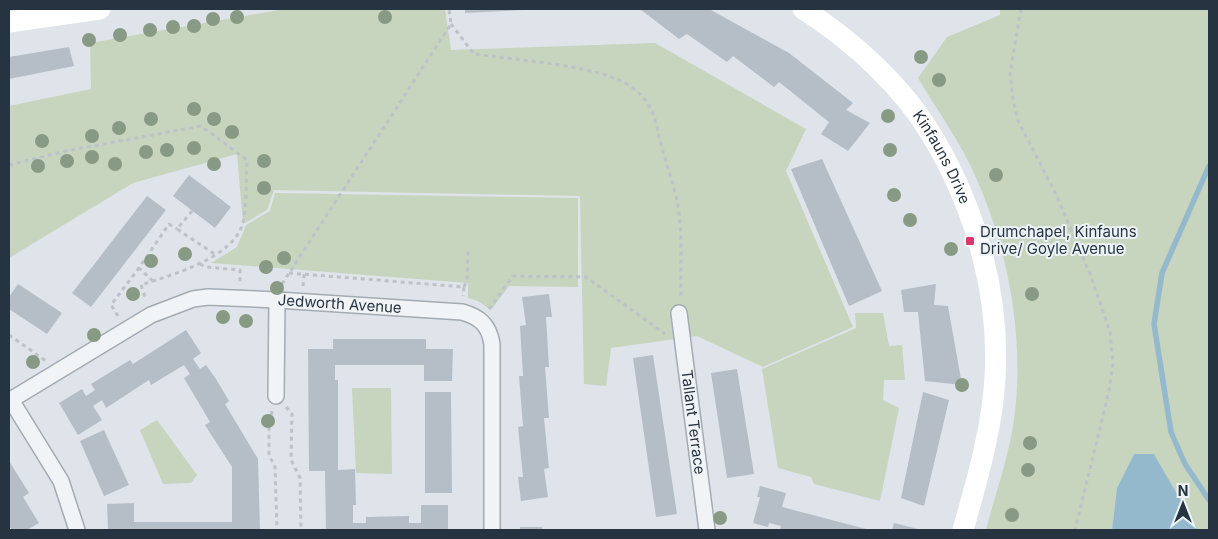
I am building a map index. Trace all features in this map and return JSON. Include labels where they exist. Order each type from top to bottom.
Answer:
[{"type":"street","points":[[9,22],[100,9]]},
{"type":"street","name":"Kinfauns Drive","points":[[803,9],[824,22],[861,53],[906,100],[934,138],[968,210],[983,254],[996,340],[995,378],[984,449],[963,530]]},
{"type":"street","name":"Jedworth Avenue","points":[[10,400],[61,371],[150,315],[179,302],[208,297],[462,312],[481,320]]},
{"type":"street","points":[[276,396],[277,300]]},
{"type":"street","name":"Tallant Terrace","points":[[678,313],[707,530]]},
{"type":"street","points":[[481,320],[491,334],[492,344],[492,530]]},
{"type":"street","points":[[10,400],[61,482],[77,530]]},
{"type":"path","points":[[449,9],[451,24],[474,54],[604,75],[632,87],[649,104],[657,120],[661,146],[678,207],[681,303],[678,313]]},
{"type":"path","points":[[1021,9],[1010,73],[1012,100],[1018,121],[1060,203],[1090,274],[1110,332],[1113,364],[1109,391],[1075,530]]},
{"type":"path","points":[[277,300],[278,291],[289,273],[451,24]]},
{"type":"path","points":[[9,165],[66,151],[201,126],[247,160],[242,224],[227,248],[200,263],[140,285],[150,315]]},
{"type":"path","points":[[177,229],[192,211]]},
{"type":"path","points":[[126,330],[112,305],[169,224],[216,255]]},
{"type":"path","points":[[462,312],[468,251]]},
{"type":"path","points":[[200,263],[206,267],[240,270]]},
{"type":"path","points":[[139,268],[153,281]]},
{"type":"path","points":[[289,273],[464,286]]},
{"type":"path","points":[[481,320],[513,276],[586,278],[667,335]]},
{"type":"path","points":[[9,335],[61,371]]},
{"type":"path","points":[[276,396],[269,426],[269,455],[275,467],[276,530]]},
{"type":"path","points":[[276,396],[292,414],[292,460],[300,478],[301,530]]},
{"type":"green space","points":[[285,9],[445,9],[451,50],[655,43],[806,129],[786,171],[853,327],[763,367],[697,336],[611,348],[606,386],[584,384],[580,196],[274,190],[267,210],[243,224],[237,154],[133,183],[9,258],[9,106],[91,89],[90,43]]},
{"type":"green space","points":[[1000,9],[1209,9],[1209,530],[1198,530],[1154,454],[1134,454],[1117,488],[1112,530],[986,530],[1012,434],[1014,420],[1017,390],[1017,359],[1012,297],[998,237],[977,180],[957,141],[918,78],[947,37],[1000,15]]},
{"type":"green space","points":[[275,193],[578,198],[578,287],[509,286],[491,310],[478,301],[468,298],[468,283],[211,263],[237,247],[246,225],[270,211]]},
{"type":"green space","points":[[855,313],[883,313],[889,346],[902,345],[905,380],[884,380],[883,400],[899,408],[880,501],[814,484],[811,477],[778,468],[762,369],[856,328]]},
{"type":"green space","points":[[352,388],[391,388],[392,474],[356,473]]},
{"type":"green space","points":[[157,420],[197,475],[191,483],[163,484],[140,430]]},
{"type":"water","points":[[1134,454],[1154,454],[1198,530],[1112,530],[1117,488]]},
{"type":"building","points":[[465,9],[524,9],[524,10],[465,13]]},
{"type":"building","points":[[640,9],[709,9],[789,53],[853,103],[846,110],[870,123],[848,151],[821,134],[829,122],[779,82],[774,87],[733,56],[727,62],[687,34],[679,39]]},
{"type":"building","points":[[69,47],[74,66],[9,79],[9,57]]},
{"type":"building","points":[[822,159],[882,291],[849,306],[791,169]]},
{"type":"building","points":[[189,175],[231,207],[215,228],[173,196]]},
{"type":"building","points":[[147,196],[166,210],[91,307],[72,293]]},
{"type":"building","points":[[18,284],[62,313],[47,334],[9,309],[9,297]]},
{"type":"building","points":[[936,284],[934,305],[948,306],[962,385],[925,381],[918,312],[904,312],[901,290]]},
{"type":"building","points":[[549,294],[552,317],[546,317],[549,367],[545,367],[549,418],[544,418],[549,468],[544,469],[548,497],[521,501],[518,477],[523,477],[518,427],[523,426],[519,376],[523,376],[520,326],[526,325],[522,297]]},
{"type":"building","points":[[186,330],[201,353],[193,359],[200,369],[206,365],[216,379],[229,401],[225,404],[258,459],[260,530],[108,530],[107,504],[134,503],[134,522],[232,522],[232,467],[205,425],[210,422],[184,378],[190,374],[184,365],[151,385],[149,380],[106,408],[102,400],[93,406],[102,420],[78,435],[59,403],[82,389],[86,396],[95,390],[91,384],[130,360],[133,364]]},
{"type":"building","points":[[333,339],[426,339],[426,349],[453,349],[452,381],[424,381],[424,365],[335,365],[335,380],[338,380],[338,470],[355,469],[356,505],[353,505],[353,523],[366,523],[366,517],[409,516],[409,523],[421,523],[421,505],[448,505],[448,530],[326,530],[325,471],[309,471],[308,349],[333,349]]},
{"type":"building","points":[[653,355],[677,514],[656,517],[633,358]]},
{"type":"building","points":[[737,369],[754,474],[727,478],[711,373]]},
{"type":"building","points":[[425,392],[451,392],[452,493],[425,493]]},
{"type":"building","points":[[923,392],[949,400],[924,506],[901,498]]},
{"type":"building","points":[[104,430],[129,485],[104,496],[80,441]]},
{"type":"building","points":[[9,461],[29,493],[23,497],[39,523],[27,530],[12,530],[9,526]]},
{"type":"building","points":[[760,486],[786,493],[782,507],[870,530],[780,530],[781,526],[769,523],[768,527],[753,523],[760,497],[757,497]]},
{"type":"building","points":[[894,523],[922,530],[892,530]]},
{"type":"building","points":[[520,527],[542,527],[542,530],[520,530]]},
{"type":"waterway","points":[[1209,166],[1162,273],[1154,324],[1171,432],[1185,464],[1209,500]]},
{"type":"place","name":"Drumchapel, Kinfauns Drive/ Goyle Avenue","points":[[970,241]]}]
